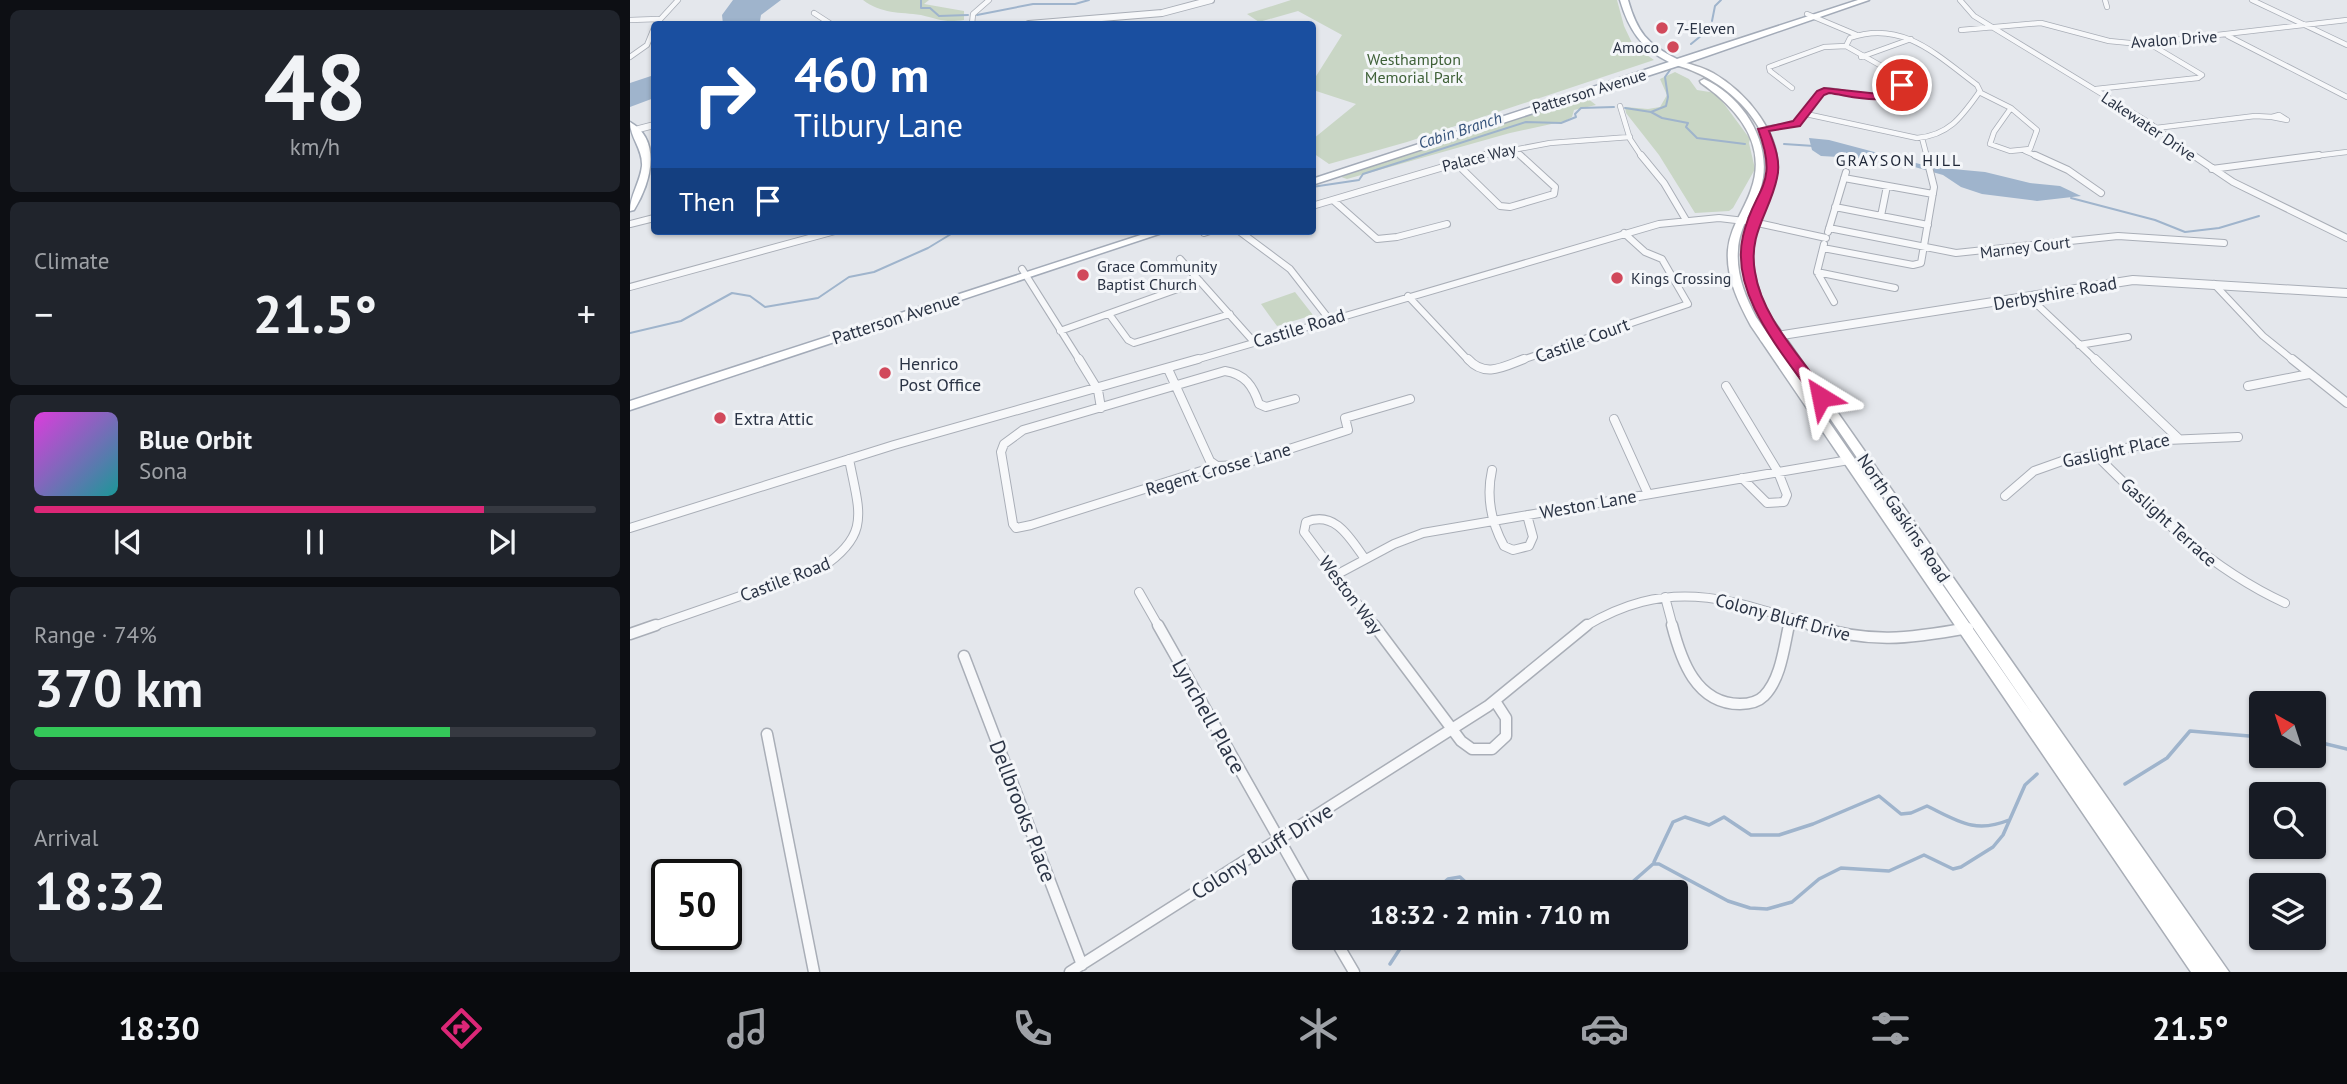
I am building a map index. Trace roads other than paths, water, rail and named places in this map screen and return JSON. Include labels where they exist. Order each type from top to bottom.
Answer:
[{"type":"main road","points":[[1624,0],[1639,39],[1649,48],[1674,61]]},
{"type":"main road","name":"Patterson Avenue","points":[[1316,181],[1850,0]]},
{"type":"main road","name":"Patterson Avenue","points":[[1810,15],[1865,0]]},
{"type":"main road","name":"Patterson Avenue","points":[[1316,173],[1674,61]]},
{"type":"main road","name":"North Gaskins Road","points":[[1674,61],[1690,64],[1725,85],[1747,105],[1763,129],[1772,152],[1772,177],[1766,197],[1753,222],[1747,245],[1748,272],[1771,336],[1849,460],[2220,972]]},
{"type":"main road","name":"North Gaskins Road","points":[[1674,61],[1726,98],[1754,133],[1761,156],[1760,179],[1740,220],[1733,250],[1736,279],[1744,302],[1771,336],[1972,627],[2202,972]]},
{"type":"main road","points":[[630,208],[645,181],[648,165],[644,146],[633,128]]},
{"type":"main road","name":"Patterson Avenue","points":[[630,406],[1128,235]]},
{"type":"main road","name":"Patterson Avenue","points":[[630,396],[1149,235]]},
{"type":"street","points":[[659,21],[678,0]]},
{"type":"street","points":[[972,21],[973,14],[989,0]]},
{"type":"street","points":[[1078,21],[1162,13],[1211,0]]},
{"type":"street","name":"Lakewater Drive","points":[[1960,0],[1966,10],[2096,89],[2213,169],[2255,194],[2347,238]]},
{"type":"street","points":[[2105,0],[2107,7]]},
{"type":"street","points":[[2252,0],[2347,45]]},
{"type":"street","points":[[814,13],[826,21]]},
{"type":"street","points":[[1810,15],[1857,35]]},
{"type":"street","points":[[630,20],[651,23]]},
{"type":"street","name":"Avalon Drive","points":[[1961,30],[2041,23],[2109,41],[2150,44],[2347,20]]},
{"type":"street","points":[[1846,46],[1847,41],[1857,35],[1883,32],[1911,39],[1977,85],[1979,92],[2012,107],[2036,130],[2030,149],[2025,151],[2011,152],[1990,144],[1994,132],[2012,107]]},
{"type":"street","points":[[2226,35],[2347,97]]},
{"type":"street","points":[[630,57],[647,46],[651,36]]},
{"type":"street","points":[[1861,57],[1911,39]]},
{"type":"street","points":[[2096,89],[2198,78],[2202,75],[2150,44]]},
{"type":"street","points":[[1763,129],[1796,124],[1820,93],[1828,90],[1880,97],[1897,92],[1902,85],[1899,78],[1846,46],[1824,47],[1769,67],[1770,71],[1792,88]]},
{"type":"street","points":[[1806,114],[1923,138],[1944,135],[1979,92]]},
{"type":"street","points":[[1620,106],[1630,137],[1686,220]]},
{"type":"street","points":[[2156,128],[2255,116],[2273,117]]},
{"type":"street","points":[[633,128],[651,125]]},
{"type":"street","name":"Palace Way","points":[[1316,205],[1455,162],[1512,148],[1571,139],[1630,137]]},
{"type":"street","points":[[1823,248],[1918,265],[1923,261],[1933,178],[1923,138]]},
{"type":"street","points":[[1455,162],[1500,206],[1510,207],[1554,194],[1555,187],[1512,148]]},
{"type":"street","points":[[2025,151],[2068,170],[2101,194]]},
{"type":"street","points":[[2213,169],[2347,152]]},
{"type":"street","points":[[1834,302],[1817,272],[1845,175],[1933,194]]},
{"type":"street","points":[[1881,216],[1887,186]]},
{"type":"street","points":[[1334,201],[1373,237],[1380,240],[1447,224]]},
{"type":"street","points":[[1835,207],[1928,225]]},
{"type":"street","points":[[630,224],[651,219]]},
{"type":"street","name":"Castile Road","points":[[630,528],[945,430],[1098,390],[1625,233],[1686,220],[1740,220],[1826,238]]},
{"type":"street","name":"Marney Court","points":[[1829,228],[1924,247],[1975,253],[2061,240],[2118,236],[2224,243]]},
{"type":"street","name":"Castile Court","points":[[1408,296],[1474,366],[1486,371],[1686,306],[1688,300],[1662,259],[1644,252],[1625,233]]},
{"type":"street","points":[[630,287],[820,235]]},
{"type":"street","points":[[1244,235],[1263,252],[1276,258],[1314,295],[1329,319]]},
{"type":"street","points":[[1180,259],[1254,342]]},
{"type":"street","points":[[1024,272],[1098,390],[1101,408],[1215,373],[1240,372],[1256,393],[1259,404],[1266,407],[1295,400]]},
{"type":"street","points":[[1817,272],[1895,288]]},
{"type":"street","name":"Derbyshire Road","points":[[1771,336],[2133,280],[2347,293]]},
{"type":"street","points":[[1060,331],[1200,281]]},
{"type":"street","points":[[2214,284],[2242,316],[2347,403]]},
{"type":"street","points":[[2030,298],[2178,438]]},
{"type":"street","points":[[1109,314],[1128,340],[1134,343],[1230,314]]},
{"type":"street","points":[[2079,345],[2128,337]]},
{"type":"street","points":[[1168,369],[1210,461],[1216,466]]},
{"type":"street","points":[[2248,386],[2309,374]]},
{"type":"street","points":[[1726,386],[1779,472],[1787,495],[1784,502],[1767,503],[1757,496],[1742,478]]},
{"type":"street","name":"Regent Crosse Lane","points":[[1101,408],[1023,430],[1004,444],[1001,452],[1013,524],[1016,528],[1216,466],[1240,465],[1348,430],[1345,418],[1410,399]]},
{"type":"street","points":[[1614,419],[1648,494]]},
{"type":"street","name":"Gaslight Place","points":[[2005,496],[2019,481],[2051,464],[2178,438],[2238,437]]},
{"type":"street","name":"Gaslight Terrace","points":[[2095,453],[2176,534],[2212,563],[2252,588],[2285,603]]},
{"type":"street","name":"Castile Road","points":[[630,634],[821,568],[841,555],[853,542],[860,527],[849,459]]},
{"type":"street","name":"Weston Lane","points":[[1336,575],[1410,537],[1849,460]]},
{"type":"street","points":[[1492,470],[1488,483],[1493,521],[1504,546],[1513,550],[1529,546],[1533,537],[1527,515]]},
{"type":"street","name":"Weston Way","points":[[1365,559],[1335,521],[1325,517],[1306,522],[1304,532],[1453,729]]},
{"type":"street","name":"Lynchell Place","points":[[1139,592],[1302,880]]},
{"type":"street","name":"Colony Bluff Drive","points":[[1070,972],[1453,729],[1495,701],[1596,618],[1631,603],[1691,595],[1728,599],[1843,634],[1884,639],[1921,638],[1972,627]]},
{"type":"street","points":[[1665,597],[1692,680],[1713,698],[1730,704],[1752,703],[1765,695],[1773,680],[1791,618]]},
{"type":"street","name":"Dellbrooks Place","points":[[964,656],[1082,965]]},
{"type":"street","points":[[1453,729],[1461,741],[1472,749],[1486,750],[1498,746],[1506,736],[1508,724],[1495,701]]},
{"type":"street","points":[[767,734],[814,972]]},
{"type":"street","points":[[1341,950],[1353,972]]},
{"type":"water","points":[[733,0],[781,0],[761,15],[760,21],[723,21],[722,15]]},
{"type":"water","points":[[651,76],[651,99],[630,107],[630,83]]},
{"type":"water","points":[[1809,138],[1829,140],[1931,167],[1985,172],[2030,183],[2060,186],[2081,196],[2037,201],[1982,194],[1961,187],[1943,175],[1890,160],[1821,156],[1812,150]]},
{"type":"waterway","points":[[921,0],[921,8],[930,8],[939,16],[968,15]]},
{"type":"waterway","points":[[977,15],[1033,4],[1075,4],[1089,0]]},
{"type":"waterway","name":"Cabin Branch","points":[[1712,21],[1715,6],[1721,0]]},
{"type":"waterway","name":"Cabin Branch","points":[[1691,44],[1702,35]]},
{"type":"waterway","name":"Cabin Branch","points":[[1651,112],[1666,106],[1668,97],[1665,77],[1670,70]]},
{"type":"waterway","name":"Cabin Branch","points":[[1316,186],[1359,180],[1363,174],[1526,122],[1561,123],[1576,117],[1575,114],[1581,108],[1614,107]]},
{"type":"waterway","name":"Cabin Branch","points":[[1625,108],[1651,112]]},
{"type":"waterway","points":[[1651,112],[1662,118],[1688,123],[1686,127],[1697,138],[1745,144]]},
{"type":"waterway","points":[[1784,144],[1814,146]]},
{"type":"waterway","points":[[2071,198],[2155,220],[2185,232],[2219,228],[2259,216]]},
{"type":"waterway","name":"Cabin Branch","points":[[630,333],[681,321],[732,293],[750,296],[765,307],[818,298],[849,277],[874,272],[928,248],[949,235]]},
{"type":"waterway","points":[[2125,784],[2167,758],[2190,731],[2249,736]]},
{"type":"waterway","points":[[2326,744],[2347,749]]},
{"type":"waterway","points":[[1635,880],[1653,864],[1659,864],[1728,901],[1750,908],[1767,909],[1792,902],[1819,879],[1841,868],[1889,871],[1924,855],[1953,869],[1961,867],[1993,847],[2003,835],[2025,785],[2037,774]]},
{"type":"waterway","points":[[1654,862],[1673,822],[1685,817],[1709,825],[1724,817],[1751,835],[1779,835],[1813,824],[1879,796],[1901,814],[1927,806],[1958,821],[1976,826],[2009,820]]},
{"type":"waterway","points":[[1447,880],[1460,877],[1463,880]]},
{"type":"waterway","points":[[1390,964],[1399,950]]},
{"type":"place","name":"7-Eleven","points":[[1662,28]]},
{"type":"place","name":"Amoco","points":[[1673,47]]},
{"type":"place","name":"Grace Community Baptist Church","points":[[1083,275]]},
{"type":"place","name":"Kings Crossing","points":[[1617,278]]},
{"type":"place","name":"Henrico Post Office","points":[[885,373]]},
{"type":"place","name":"Extra Attic","points":[[720,418]]},
{"type":"district","name":"GRAYSON HILL","points":[[1899,160]]},
{"type":"park label","name":"Westhampton Memorial Park","points":[[1414,68]]}]
